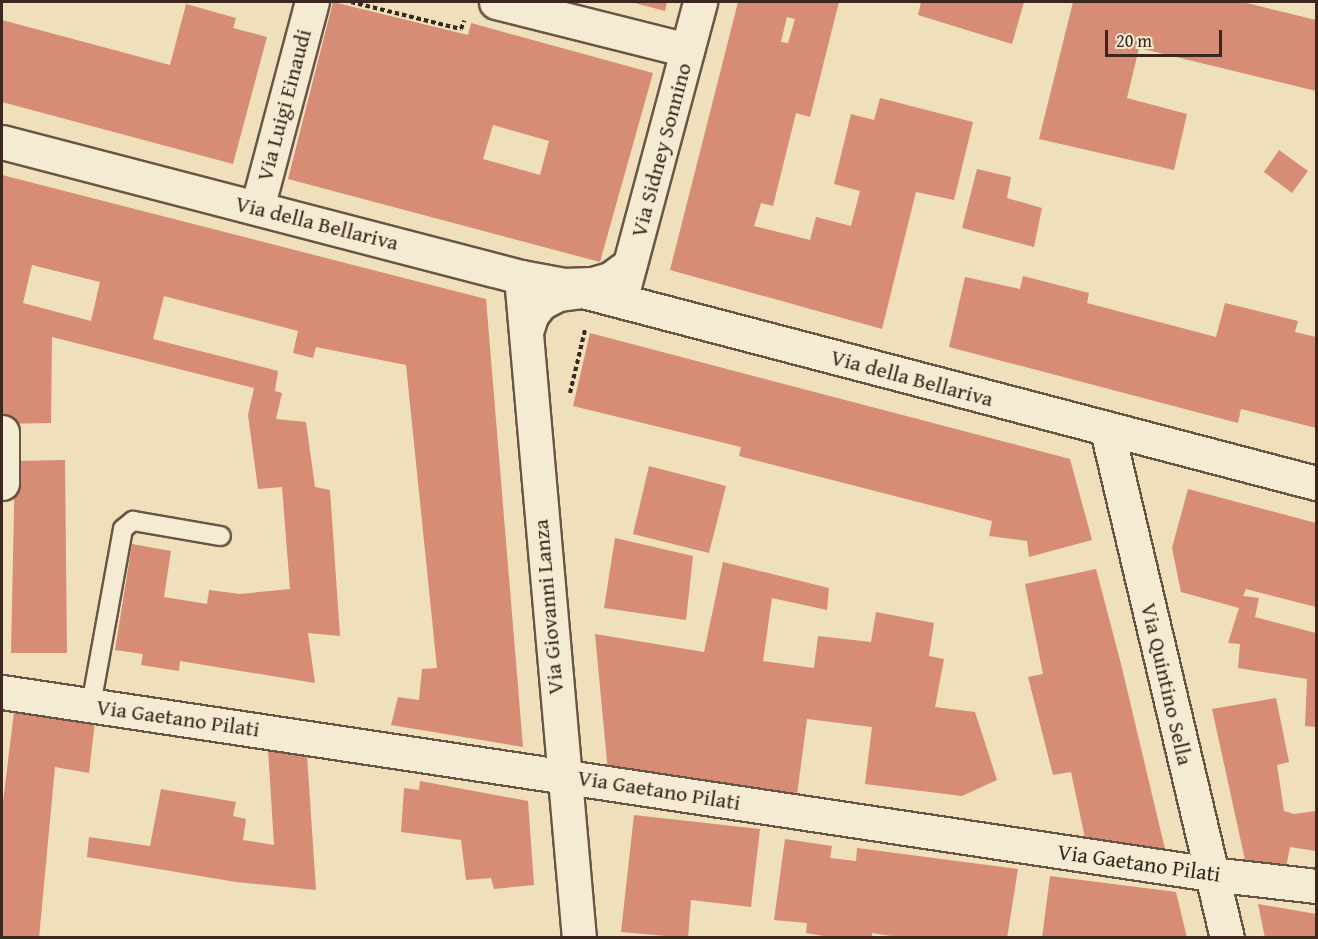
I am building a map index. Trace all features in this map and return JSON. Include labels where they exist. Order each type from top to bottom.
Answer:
[{"type":"street","name":"Via Luigi Einaudi","points":[[257,208],[312,2]]},
{"type":"street","points":[[496,2],[687,50]]},
{"type":"street","name":"Via Sidney Sonnino","points":[[620,299],[700,2]]},
{"type":"street","name":"Via della Bellariva","points":[[2,142],[521,277],[564,285],[592,284],[610,279],[629,265]]},
{"type":"street","name":"Via Giovanni Lanza","points":[[521,277],[579,938]]},
{"type":"street","name":"Via della Bellariva","points":[[526,332],[532,314],[558,294],[583,291],[1107,430],[1317,483]]},
{"type":"street","name":"Via Quintino Sella","points":[[1107,430],[1227,938]]},
{"type":"street","points":[[2,432],[2,483]]},
{"type":"street","name":"Via Gaetano Pilati","points":[[2,692],[1211,874],[1317,886]]},
{"type":"lane","points":[[91,705],[123,529],[133,521],[221,536]]},
{"type":"path","points":[[567,405],[586,327],[597,329]]},
{"type":"building","points":[[333,2],[468,35],[471,23],[653,73],[600,262],[288,179]],"holes":[[[493,125],[549,141],[540,175],[483,159]]]},
{"type":"building","points":[[631,2],[667,2],[665,11]]},
{"type":"building","points":[[738,2],[839,2],[810,117],[796,113],[773,206],[761,203],[754,226],[810,240],[816,217],[851,226],[860,191],[834,184],[851,114],[874,120],[880,98],[973,122],[954,200],[916,192],[882,329],[670,270]],"holes":[[[787,17],[795,19],[788,43],[781,42]]]},
{"type":"building","points":[[921,2],[1024,2],[1012,44],[918,15]]},
{"type":"building","points":[[1073,2],[1243,2],[1316,20],[1316,91],[1139,48],[1127,98],[1187,114],[1174,170],[1039,139]]},
{"type":"building","points":[[186,4],[236,18],[233,28],[267,37],[233,164],[2,102],[2,20],[170,65]]},
{"type":"building","points":[[1279,150],[1308,171],[1292,193],[1264,172]]},
{"type":"building","points":[[977,169],[1011,177],[1007,198],[1042,208],[1034,247],[962,228]]},
{"type":"building","points":[[2,175],[486,299],[523,747],[391,725],[398,697],[419,700],[422,669],[437,668],[406,365],[316,347],[313,358],[293,353],[298,331],[164,296],[153,339],[278,371],[275,391],[282,393],[276,419],[306,422],[315,487],[330,490],[340,636],[308,633],[315,683],[180,661],[179,671],[141,665],[143,654],[115,650],[132,544],[171,551],[164,597],[207,604],[209,590],[240,594],[290,589],[282,487],[258,489],[248,415],[254,388],[52,337],[51,423],[2,424]],"holes":[[[32,265],[100,282],[91,321],[23,303]]]},
{"type":"building","points":[[1023,276],[1089,293],[1087,303],[1216,337],[1225,303],[1298,321],[1295,332],[1316,337],[1316,428],[1241,409],[1238,423],[949,347],[965,277],[1020,289]]},
{"type":"building","points":[[590,333],[1070,459],[1092,540],[1029,557],[1027,541],[989,536],[992,521],[739,456],[741,447],[573,406]]},
{"type":"building","points":[[65,460],[67,653],[11,653],[15,461]]},
{"type":"building","points":[[649,466],[726,486],[709,553],[633,534]]},
{"type":"building","points":[[1188,489],[1316,523],[1316,607],[1246,589],[1243,596],[1259,598],[1255,617],[1316,633],[1316,727],[1305,726],[1307,679],[1238,668],[1240,644],[1228,643],[1239,608],[1181,592],[1172,548]]},
{"type":"building","points":[[615,538],[693,556],[686,620],[604,608]]},
{"type":"building","points":[[723,562],[829,588],[827,610],[772,598],[763,661],[814,668],[818,636],[871,642],[876,612],[934,623],[929,656],[944,659],[935,707],[975,712],[997,780],[962,796],[865,784],[872,727],[807,719],[796,802],[608,772],[595,634],[704,652]]},
{"type":"building","points":[[1096,569],[1165,849],[1086,843],[1071,772],[1053,775],[1028,677],[1043,674],[1025,584]]},
{"type":"building","points":[[1276,698],[1289,762],[1277,765],[1284,811],[1294,814],[1316,811],[1316,851],[1290,847],[1286,868],[1245,860],[1212,709]]},
{"type":"building","points":[[14,712],[95,721],[89,773],[55,767],[39,938],[2,938],[2,810]]},
{"type":"building","points":[[268,749],[307,755],[316,890],[236,882],[87,857],[89,837],[150,846],[161,789],[236,802],[233,816],[246,819],[243,840],[274,845]]},
{"type":"building","points":[[420,781],[528,801],[534,885],[494,889],[491,878],[466,880],[461,840],[401,832],[404,788],[419,790]]},
{"type":"building","points":[[634,815],[760,829],[751,907],[691,900],[688,938],[621,932]]},
{"type":"building","points":[[785,839],[832,846],[830,858],[856,861],[857,848],[1018,869],[1007,938],[904,938],[872,933],[872,938],[835,938],[806,933],[807,923],[774,920]]},
{"type":"building","points":[[1050,876],[1176,892],[1187,938],[1042,938]]},
{"type":"building","points":[[1258,904],[1316,914],[1316,938],[1265,938]]}]
